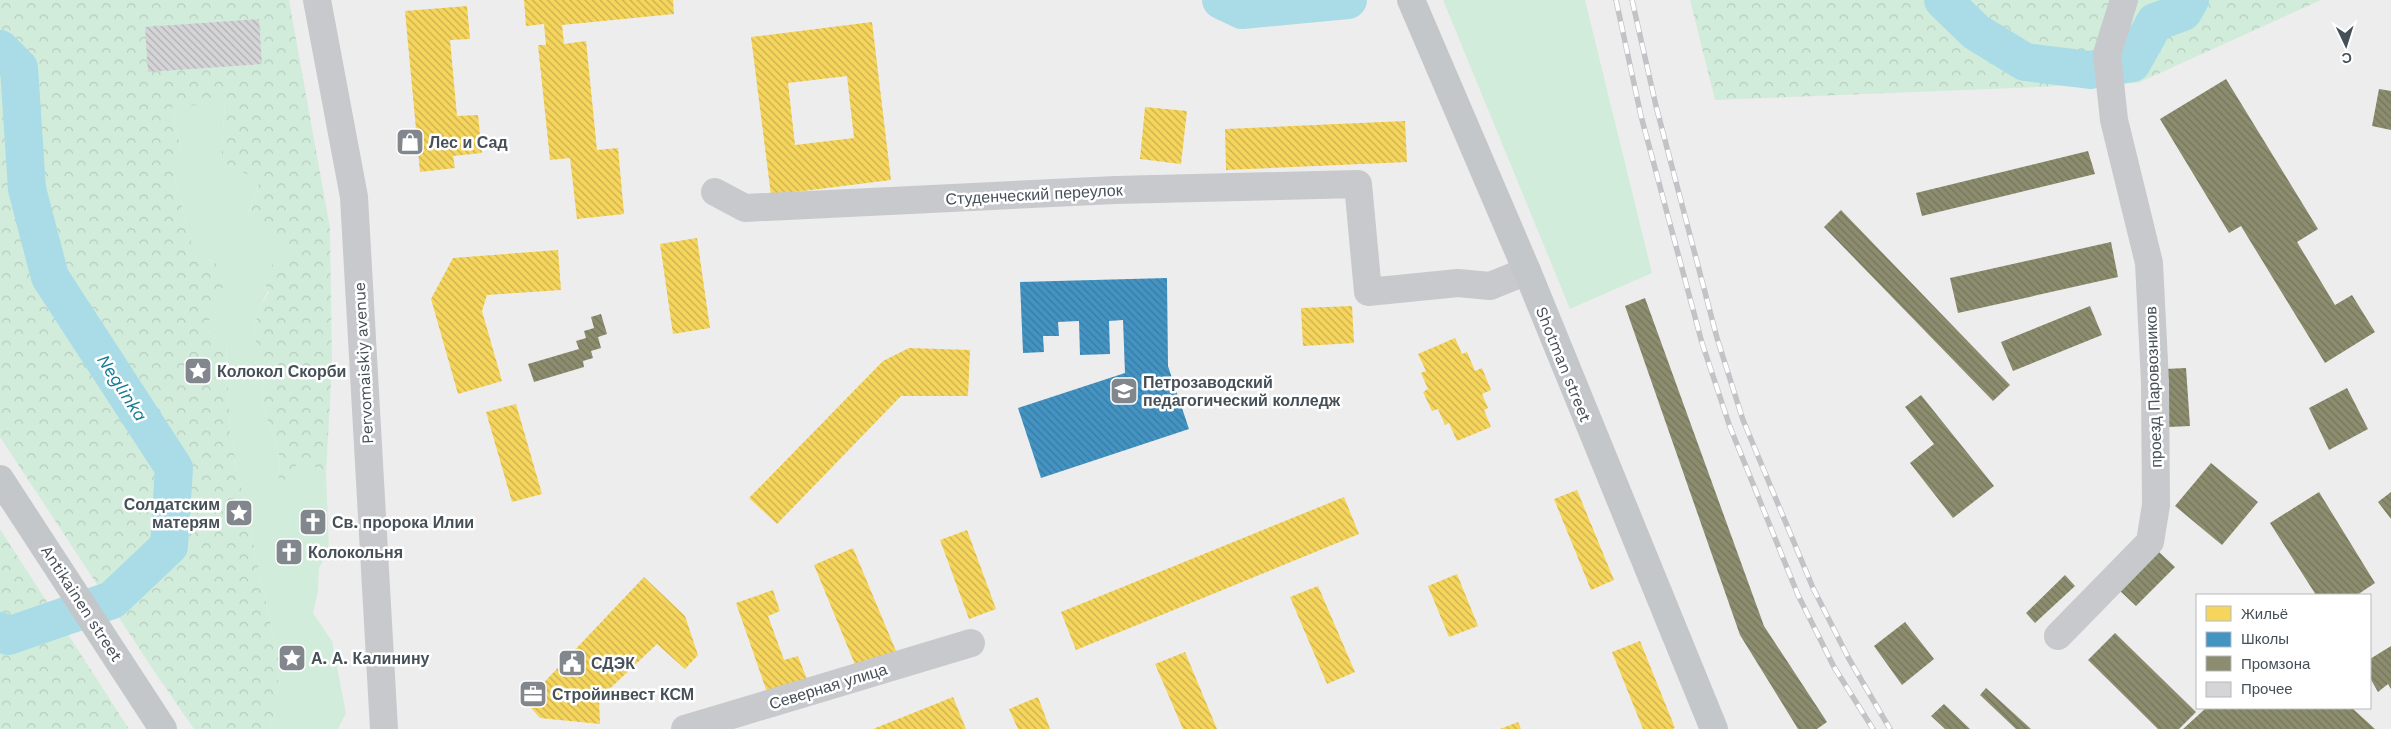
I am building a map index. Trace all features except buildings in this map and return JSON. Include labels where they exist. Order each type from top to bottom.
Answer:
[{"type":"main road","name":"Shotman street","points":[[1411,0],[1527,271],[1714,729]]},
{"type":"main road","name":"Antikainen street","points":[[0,479],[28,519],[163,729]]},
{"type":"street","name":"Pervomaiskiy avenue","points":[[317,0],[354,197],[384,729]]},
{"type":"street","name":"проезд Паровозников","points":[[2058,636],[2150,542],[2156,505],[2155,382],[2149,263],[2114,120],[2108,54],[2124,0]]},
{"type":"street","name":"Студенческий переулок","points":[[715,192],[745,208],[1114,190],[1358,184],[1368,292],[1458,283],[1490,286],[1527,271]]},
{"type":"street","name":"Северная улица","points":[[684,729],[972,643]]},
{"type":"green space","points":[[0,0],[289,0],[330,228],[332,366],[326,472],[299,460],[289,478],[278,482],[280,458],[262,403],[265,361],[253,336],[259,308],[269,292],[260,274],[287,254],[248,213],[260,181],[221,161],[225,103],[172,107],[181,150],[173,173],[194,251],[219,265],[225,282],[205,330],[226,341],[230,435],[279,663],[277,706],[270,729],[194,729],[0,437]]},
{"type":"green space","points":[[1443,0],[1585,0],[1652,273],[1570,309]]},
{"type":"green space","points":[[1690,0],[2321,0],[2138,83],[1715,100]]},
{"type":"green space","points":[[225,102],[221,161],[260,181],[248,213],[288,254],[259,308],[253,336],[265,361],[262,403],[280,458],[278,482],[289,478],[299,460],[326,472],[329,551],[319,568],[318,592],[313,613],[332,641],[346,713],[338,729],[270,729],[277,706],[279,663],[230,435],[226,341],[205,330],[219,265],[194,251],[173,173],[181,150],[172,107]]},
{"type":"green space","points":[[0,529],[129,729],[0,729]]},
{"type":"waterway","name":"Neglinka","points":[[1221,0],[1242,10],[1348,0]]},
{"type":"waterway","name":"Neglinka","points":[[1943,0],[1976,32],[2025,62],[2090,70],[2132,63],[2155,22],[2183,12],[2190,0]]},
{"type":"waterway","name":"Neglinka","points":[[0,49],[19,68],[27,189],[50,277],[174,468],[169,546],[112,600],[8,636],[0,631]]},
{"type":"railway","points":[[1616,0],[1641,116],[1702,343],[1730,427],[1798,595],[1834,667],[1873,729]]},
{"type":"railway","points":[[1632,0],[1656,106],[1717,338],[1743,420],[1813,588],[1849,659],[1890,729]]},
{"type":"place","name":"Лес и Сад","points":[[410,142]]},
{"type":"place","name":"Колокол Скорби","points":[[198,371]]},
{"type":"place","name":"Петрозаводский педагогический колледж","points":[[1124,391]]},
{"type":"place","name":"Солдатским матерям","points":[[239,513]]},
{"type":"place","name":"Св. пророка Илии","points":[[313,522]]},
{"type":"place","name":"Колокольня","points":[[289,552]]},
{"type":"place","name":"А. А. Калинину","points":[[292,658]]},
{"type":"place","name":"СДЭК","points":[[572,663]]},
{"type":"place","name":"Стройинвест КСМ","points":[[533,694]]}]
